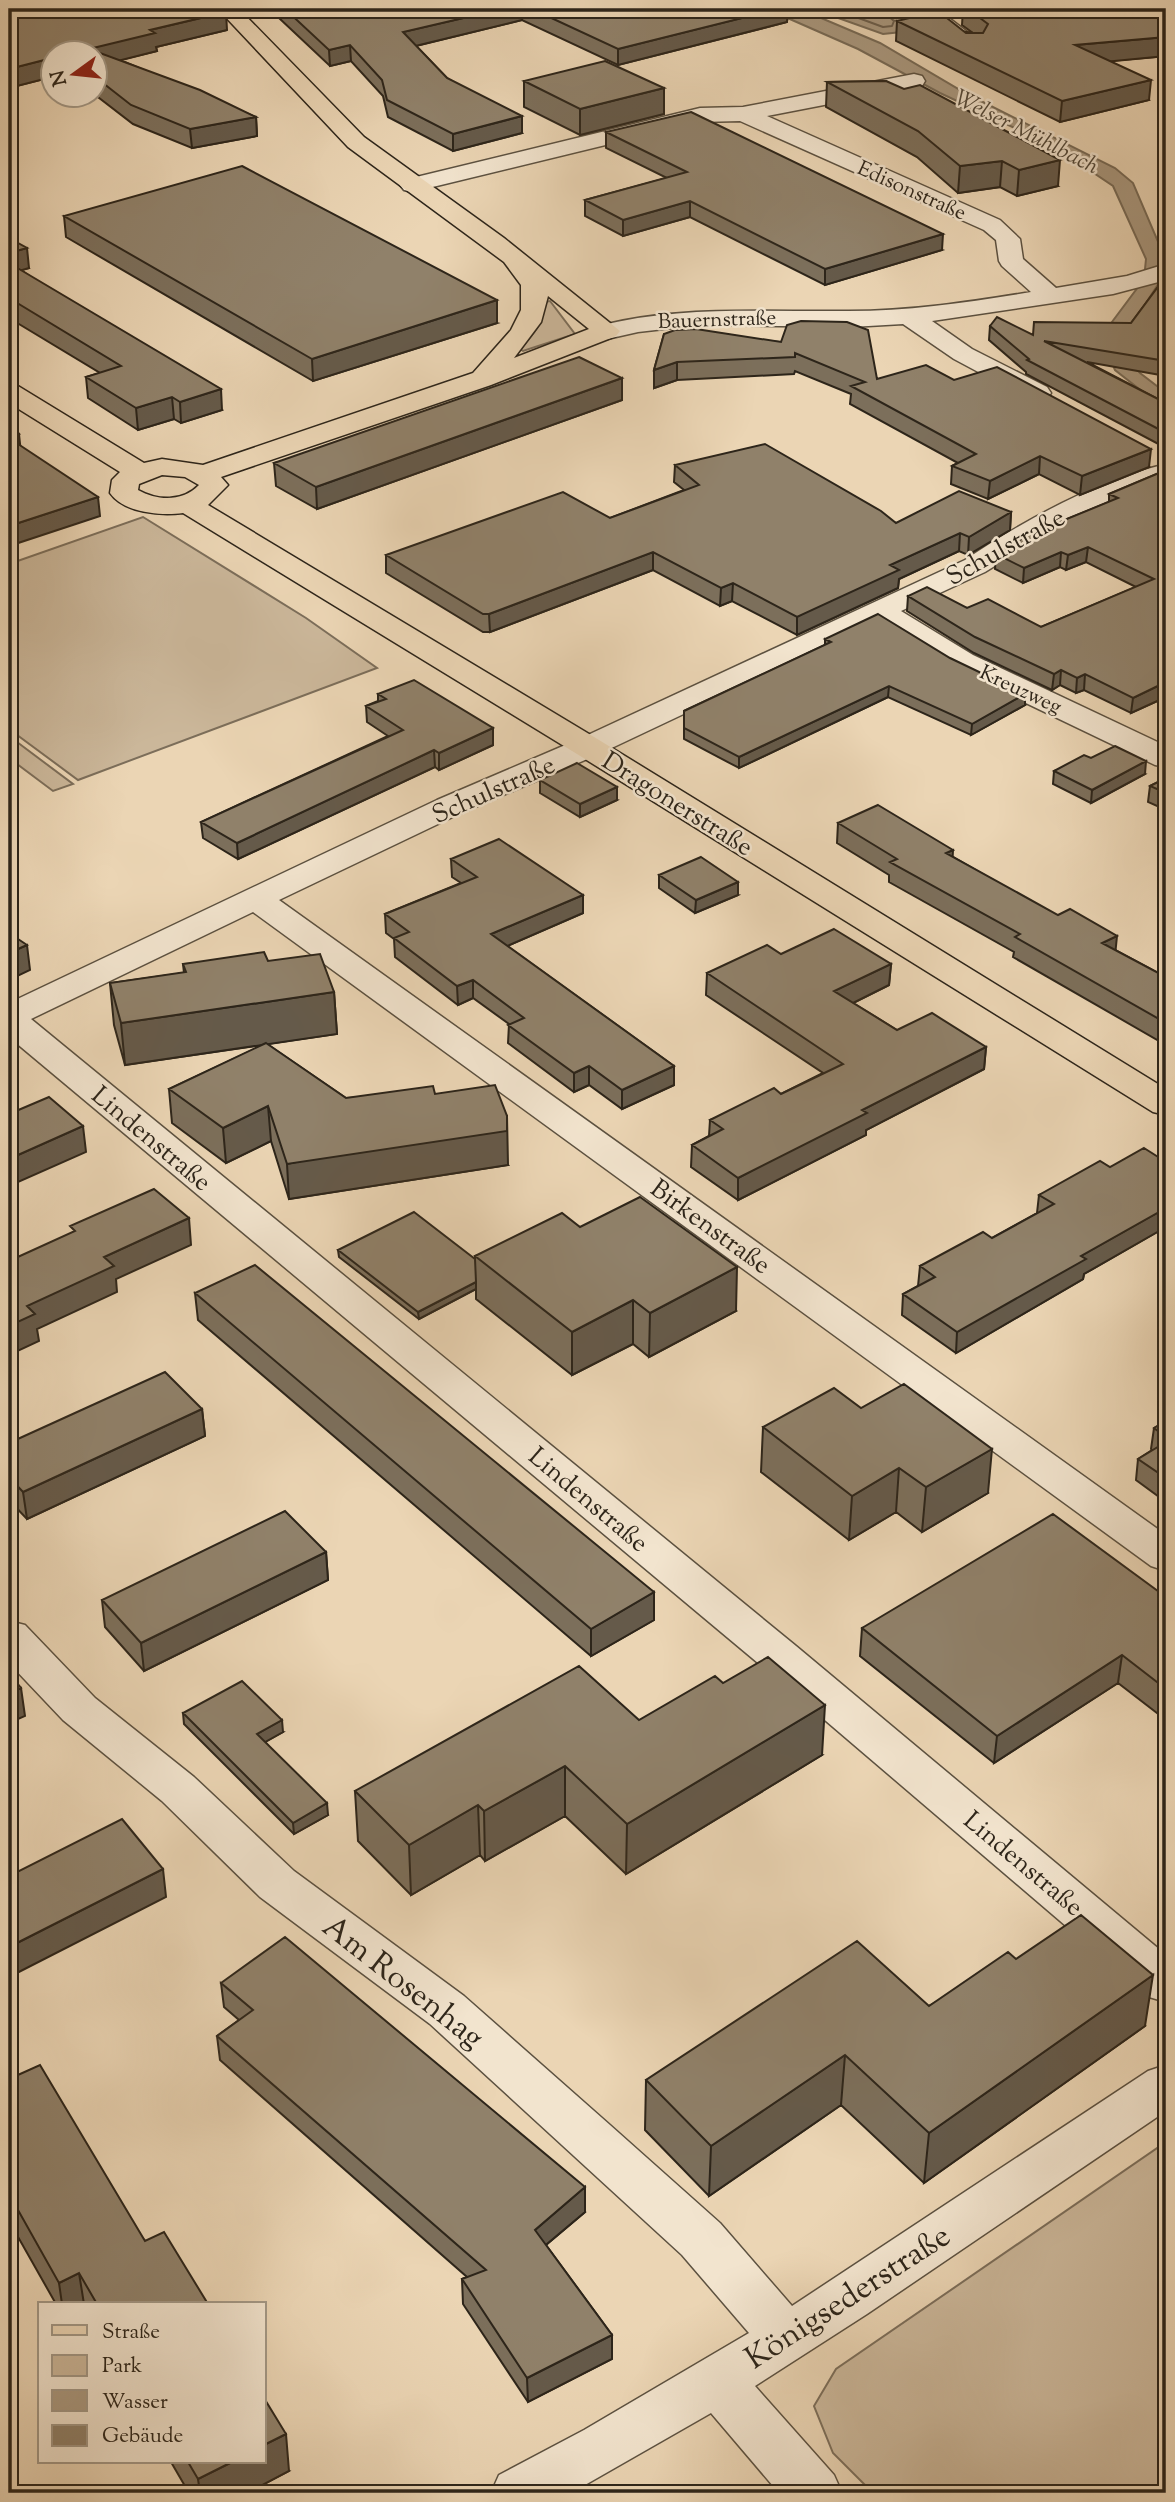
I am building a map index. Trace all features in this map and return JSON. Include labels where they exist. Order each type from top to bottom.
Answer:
[{"type":"main road","points":[[228,9],[356,142],[511,255],[607,331]]},
{"type":"main road","points":[[482,379],[526,327],[535,303],[533,285],[511,255]]},
{"type":"main road","name":"Bauernstraße","points":[[205,473],[482,379],[607,331]]},
{"type":"main road","points":[[9,392],[140,472]]},
{"type":"main road","points":[[162,467],[188,468],[205,473],[214,485],[207,496],[188,504],[164,507],[139,503],[124,493],[126,480],[140,472],[162,467]]},
{"type":"main road","name":"Dragonerstraße","points":[[188,504],[1166,1104]]},
{"type":"street","points":[[924,9],[974,45]]},
{"type":"street","name":"Edisonstraße","points":[[412,185],[700,115],[743,114],[914,81]]},
{"type":"street","name":"Edisonstraße","points":[[743,114],[992,225],[1008,236],[1012,243],[1011,261],[1050,296]]},
{"type":"street","name":"Bauernstraße","points":[[607,331],[644,322],[686,317],[910,317],[1094,289],[1166,271]]},
{"type":"street","points":[[910,317],[963,354],[1059,404]]},
{"type":"street","name":"Schulstraße","points":[[9,1017],[448,807],[588,747],[975,566],[1013,540],[1074,508],[1166,472]]},
{"type":"street","name":"Kreuzweg","points":[[880,611],[962,662],[1166,758]]},
{"type":"street","name":"Birkenstraße","points":[[255,898],[1166,1556]]},
{"type":"street","name":"Lindenstraße","points":[[9,1017],[769,1648],[1166,1983]]},
{"type":"street","name":"Am Rosenhag","points":[[9,1636],[79,1709],[178,1789],[277,1884],[447,2010],[592,2140],[701,2239],[787,2339]]},
{"type":"street","name":"Königsederstraße","points":[[520,2493],[590,2456],[787,2339],[1166,2085]]},
{"type":"street","points":[[717,2381],[814,2493]]},
{"type":"green space","points":[[550,301],[575,334],[523,351],[520,349],[540,323],[545,302]]},
{"type":"green space","points":[[143,517],[306,618],[377,668],[78,780],[9,729],[9,564]]},
{"type":"green space","points":[[9,736],[73,784],[53,791],[9,758]]},
{"type":"green space","points":[[1166,2142],[1166,2493],[873,2493],[833,2453],[814,2406],[836,2369]]},
{"type":"water","name":"Welser Mühlbach","points":[[767,9],[800,9],[880,43],[967,94],[1115,168],[1133,183],[1165,258],[1166,272],[1129,329],[1129,359],[1140,373],[1166,393],[1166,410],[1115,370],[1107,351],[1106,330],[1144,279],[1146,259],[1113,186],[1055,147],[940,93],[858,49]]},
{"type":"water","points":[[813,9],[887,9],[913,22],[911,31],[883,34]]},
{"type":"building","points":[[9,9],[224,9],[226,12],[150,30],[155,33],[108,44],[108,38],[38,38],[38,62],[9,69]]},
{"type":"building","points":[[285,9],[502,9],[403,32],[447,78],[522,116],[453,134],[387,100],[382,80],[350,45],[329,50]]},
{"type":"building","points":[[532,9],[778,9],[618,49]]},
{"type":"building","points":[[968,9],[1166,9],[1166,37],[1075,45],[1151,80],[1062,101],[897,21],[938,11],[966,33],[983,33],[988,24]]},
{"type":"building","points":[[108,56],[200,90],[256,117],[190,129],[131,105],[108,87]]},
{"type":"building","points":[[605,61],[664,88],[580,109],[524,81]]},
{"type":"building","points":[[886,81],[904,89],[920,85],[1060,160],[1019,170],[1002,161],[960,166],[918,131],[827,82]]},
{"type":"building","points":[[691,112],[943,234],[825,269],[690,201],[623,220],[585,200],[687,172],[606,132]]},
{"type":"building","points":[[242,166],[497,300],[312,359],[64,216]]},
{"type":"building","points":[[9,238],[27,248],[9,253]]},
{"type":"building","points":[[9,263],[221,389],[180,402],[172,397],[136,408],[86,377],[121,366],[9,298]]},
{"type":"building","points":[[1166,276],[1166,361],[1044,341],[1166,403],[1166,433],[1027,360],[1029,359],[990,326],[997,317],[1033,335],[1034,322],[1131,323]]},
{"type":"building","points":[[801,321],[847,322],[868,330],[877,379],[926,365],[954,380],[997,367],[1151,449],[1082,476],[1040,456],[990,481],[952,466],[976,454],[851,386],[865,382],[795,353],[795,357],[677,362],[654,370],[664,334],[675,330],[696,329],[781,342],[787,325]]},
{"type":"building","points":[[579,357],[622,378],[316,487],[274,463]]},
{"type":"building","points":[[9,427],[19,434],[9,438]]},
{"type":"building","points":[[9,438],[98,497],[9,526]]},
{"type":"building","points":[[765,444],[881,511],[896,523],[959,491],[1011,512],[969,537],[960,533],[890,565],[899,570],[797,617],[733,583],[721,588],[653,552],[483,614],[386,555],[563,492],[610,518],[699,485],[675,465]]},
{"type":"building","points":[[1166,470],[1166,682],[1133,698],[1085,674],[1077,678],[1061,670],[1054,674],[975,637],[908,596],[927,587],[967,608],[988,599],[1041,627],[1154,579],[1088,547],[1068,555],[1061,552],[1024,568],[996,554],[1041,527],[1045,528],[1118,498],[1109,494]]},
{"type":"building","points":[[878,614],[950,658],[1025,694],[972,724],[889,686],[739,757],[684,728],[684,711],[831,642],[825,639]]},
{"type":"building","points":[[414,680],[493,728],[439,753],[434,750],[237,843],[201,822],[403,730],[366,706],[386,699],[378,694]]},
{"type":"building","points":[[1115,746],[1146,761],[1092,790],[1054,771],[1084,755],[1091,758]]},
{"type":"building","points":[[577,763],[617,787],[580,804],[540,780]]},
{"type":"building","points":[[1166,778],[1166,793],[1150,786]]},
{"type":"building","points":[[878,805],[953,850],[946,853],[1058,915],[1070,909],[1117,936],[1102,943],[1166,977],[1166,1023],[1015,937],[1020,934],[890,862],[897,859],[838,823]]},
{"type":"building","points":[[499,839],[583,895],[491,934],[674,1066],[622,1090],[589,1066],[574,1073],[508,1025],[524,1018],[473,980],[457,986],[394,938],[409,932],[385,914],[477,877],[451,859]]},
{"type":"building","points":[[701,857],[738,882],[696,900],[659,875]]},
{"type":"building","points":[[834,929],[891,964],[834,991],[897,1030],[932,1013],[986,1047],[862,1110],[867,1113],[738,1178],[692,1145],[723,1129],[710,1120],[774,1088],[781,1094],[843,1064],[707,973],[767,945],[781,954]]},
{"type":"building","points":[[9,933],[27,945],[9,953]]},
{"type":"building","points":[[264,952],[268,961],[320,954],[334,992],[121,1023],[110,983],[186,972],[183,964]]},
{"type":"building","points":[[266,1043],[346,1098],[433,1086],[435,1094],[495,1085],[507,1116],[507,1131],[287,1164],[268,1106],[223,1128],[169,1089]]},
{"type":"building","points":[[49,1097],[83,1126],[9,1159],[9,1114]]},
{"type":"building","points":[[1144,1148],[1166,1162],[1166,1208],[1081,1256],[1086,1259],[957,1332],[903,1294],[935,1277],[920,1266],[983,1232],[992,1238],[1054,1204],[1039,1195],[1100,1161],[1110,1167]]},
{"type":"building","points":[[154,1189],[189,1218],[104,1257],[114,1266],[27,1306],[35,1314],[9,1326],[9,1261],[75,1231],[70,1226]]},
{"type":"building","points":[[640,1197],[737,1267],[650,1313],[633,1300],[572,1332],[475,1256],[562,1213],[580,1227]]},
{"type":"building","points":[[414,1212],[475,1259],[476,1282],[418,1312],[338,1250]]},
{"type":"building","points":[[255,1265],[654,1592],[591,1629],[195,1293]]},
{"type":"building","points":[[165,1372],[202,1409],[23,1492],[9,1477],[9,1443]]},
{"type":"building","points":[[904,1384],[992,1449],[926,1487],[899,1468],[852,1496],[763,1427],[834,1388],[861,1408]]},
{"type":"building","points":[[1166,1421],[1166,1437],[1154,1428]]},
{"type":"building","points":[[1166,1442],[1166,1478],[1138,1459]]},
{"type":"building","points":[[285,1511],[326,1552],[141,1643],[102,1600]]},
{"type":"building","points":[[1053,1514],[1166,1597],[1166,1689],[1122,1655],[997,1736],[862,1628]]},
{"type":"building","points":[[768,1657],[825,1705],[627,1824],[565,1766],[484,1811],[478,1805],[409,1845],[355,1791],[579,1666],[639,1720],[715,1676],[723,1683]]},
{"type":"building","points":[[9,1673],[21,1688],[9,1694]]},
{"type":"building","points":[[242,1681],[282,1720],[257,1734],[327,1803],[293,1823],[183,1713]]},
{"type":"building","points":[[122,1819],[163,1869],[9,1947],[9,1876]]},
{"type":"building","points":[[1081,1915],[1153,1975],[929,2133],[845,2055],[711,2146],[646,2080],[857,1941],[929,2006],[1008,1952],[1016,1959]]},
{"type":"building","points":[[285,1937],[585,2187],[535,2230],[612,2335],[527,2378],[462,2279],[486,2270],[217,2036],[253,2010],[221,1983]]},
{"type":"building","points":[[40,2065],[145,2241],[164,2232],[207,2302],[96,2302],[79,2273],[59,2283],[9,2194],[9,2079]]},
{"type":"building","points":[[266,2401],[286,2434],[266,2444]]},
{"type":"building","points":[[189,2464],[228,2464],[198,2479]]}]
